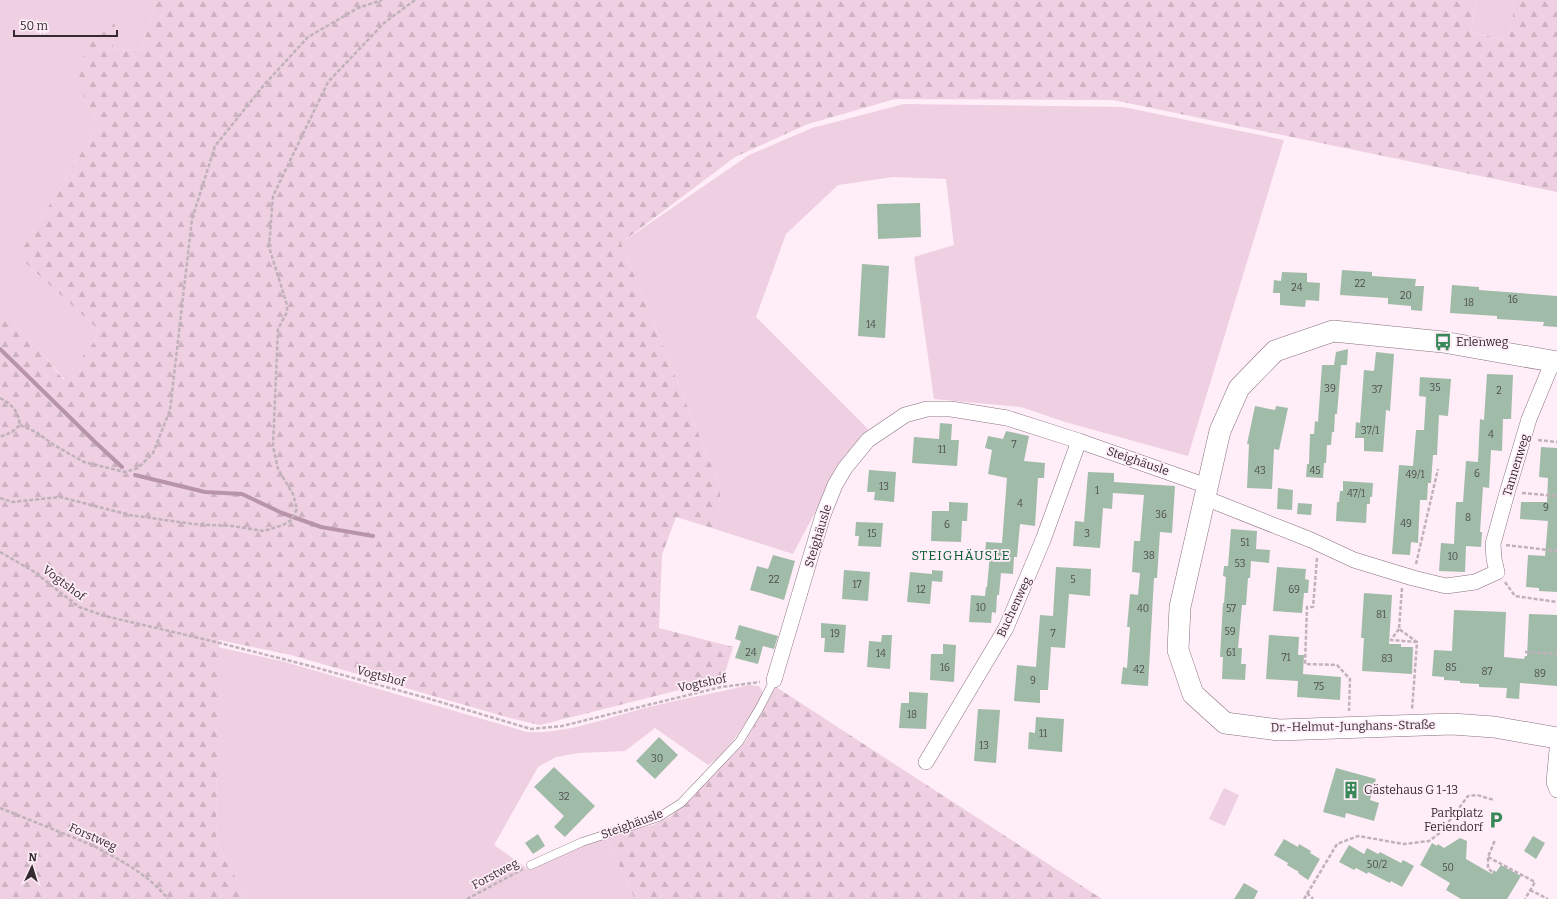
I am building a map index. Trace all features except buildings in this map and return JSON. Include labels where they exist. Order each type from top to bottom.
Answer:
[{"type":"street","name":"Dr.-Helmut-Junghans-Straße","points":[[1555,361],[1443,342],[1334,331],[1275,351],[1239,388],[1220,431],[1180,607],[1178,650],[1193,694],[1225,723],[1278,730],[1452,724],[1494,727],[1557,738]]},
{"type":"street","name":"Tannenweg","points":[[1497,572],[1494,558],[1494,544],[1507,493],[1529,419],[1555,361]]},
{"type":"street","name":"Steighäusle","points":[[774,680],[823,515],[835,485],[845,468],[868,440],[905,414],[927,408],[952,409],[1007,418],[1079,440],[1206,492]]},
{"type":"street","name":"Buchenweg","points":[[926,762],[1006,628],[1043,540],[1079,440]]},
{"type":"street","points":[[1206,492],[1354,560],[1408,577],[1446,586],[1475,582],[1497,572]]},
{"type":"street","points":[[1557,750],[1554,782],[1557,790]]},
{"type":"lane","name":"Steighäusle","points":[[531,865],[582,842],[659,817],[681,803],[739,742],[774,680]]},
{"type":"path","points":[[20,425],[36,432],[54,445],[84,462],[125,472],[138,468],[153,453],[170,410],[192,219],[215,146],[264,84],[308,37],[358,8],[382,0]]},
{"type":"path","points":[[0,498],[12,502],[60,497],[130,515],[193,524],[232,526],[264,531],[283,525],[291,520],[296,509],[293,494],[278,469],[273,446],[278,329],[287,312],[287,305],[269,247],[273,196],[328,82],[384,23],[415,0]]},
{"type":"path","points":[[0,398],[8,402],[19,414],[20,425]]},
{"type":"path","points":[[0,437],[12,432],[20,425]]},
{"type":"path","points":[[1523,439],[1557,442]]},
{"type":"path","points":[[1417,642],[1391,640],[1399,629],[1408,577],[1438,469]]},
{"type":"path","points":[[1507,493],[1531,493],[1557,496]]},
{"type":"path","points":[[1318,543],[1313,607],[1307,607],[1305,664],[1337,665],[1350,679],[1349,727]]},
{"type":"path","points":[[1494,544],[1557,551]]},
{"type":"path","name":"Vogtshof","points":[[0,552],[33,571],[79,607],[105,616],[310,666],[430,699],[531,730],[562,726],[650,703],[721,687],[774,680]]},
{"type":"path","points":[[1497,572],[1516,596],[1557,602]]},
{"type":"path","points":[[1399,629],[1417,642]]},
{"type":"path","points":[[1411,725],[1417,642]]},
{"type":"path","points":[[1525,652],[1557,654]]},
{"type":"path","points":[[1304,899],[1337,844],[1358,836],[1404,844],[1429,841],[1441,832],[1468,796],[1477,795],[1494,800]]},
{"type":"path","name":"Forstweg","points":[[0,808],[92,845],[140,872],[168,899]]},
{"type":"path","points":[[1492,872],[1488,868],[1488,857],[1495,840]]},
{"type":"path","points":[[1488,857],[1535,882],[1525,899]]},
{"type":"path","name":"Forstweg","points":[[467,899],[531,865]]},
{"type":"path","points":[[1530,890],[1548,899]]},
{"type":"path","points":[[1307,893],[1313,899]]},
{"type":"green space","points":[[0,0],[156,0],[142,49],[126,51],[113,48],[114,24],[85,100],[97,122],[93,134],[18,256],[99,330],[94,342],[65,380],[0,308]]},
{"type":"green space","points":[[156,0],[1476,0],[1471,32],[1509,41],[1515,0],[1557,0],[1557,192],[1113,100],[895,99],[808,124],[735,157],[621,243],[721,489],[715,529],[676,517],[662,555],[659,628],[733,647],[723,679],[540,725],[510,718],[291,655],[219,640],[216,841],[247,899],[0,899],[0,308],[41,352],[64,380],[94,342],[99,330],[18,256],[93,134],[97,122],[85,100],[79,78],[88,40],[96,26],[107,20],[115,24],[113,48],[126,51],[142,49]]},
{"type":"green space","points":[[1476,0],[1515,0],[1509,41],[1471,32]]},
{"type":"green space","points":[[904,104],[1123,107],[1284,140],[1188,456],[1065,422],[1021,407],[934,399],[914,257],[954,245],[946,179],[893,177],[838,185],[786,234],[756,317],[868,429],[831,482],[793,554],[715,529],[721,489],[621,243],[749,155],[812,128]]},
{"type":"green space","points":[[218,647],[285,662],[527,732],[542,732],[590,724],[653,706],[749,685],[759,686],[762,691],[762,698],[725,753],[708,765],[655,728],[625,751],[578,753],[556,757],[538,767],[494,845],[528,869],[605,836],[635,899],[247,899],[216,841]]},
{"type":"green space","points":[[776,687],[1102,899],[635,899],[605,836],[653,825],[670,817],[684,805],[745,742]]},
{"type":"green space","points":[[1224,788],[1239,795],[1225,826],[1209,819]]},
{"type":"waterway","points":[[0,349],[122,467]]},
{"type":"waterway","points":[[135,475],[205,492],[242,494],[282,513],[321,527],[373,536]]},
{"type":"place","name":"Erlenweg","points":[[1443,342]]},
{"type":"place","name":"Gästehaus G 1-13","points":[[1351,790]]},
{"type":"place","name":"Parkplatz Feriendorf","points":[[1496,820]]},
{"type":"district","name":"STEIGHÄUSLE","points":[[961,555]]}]
